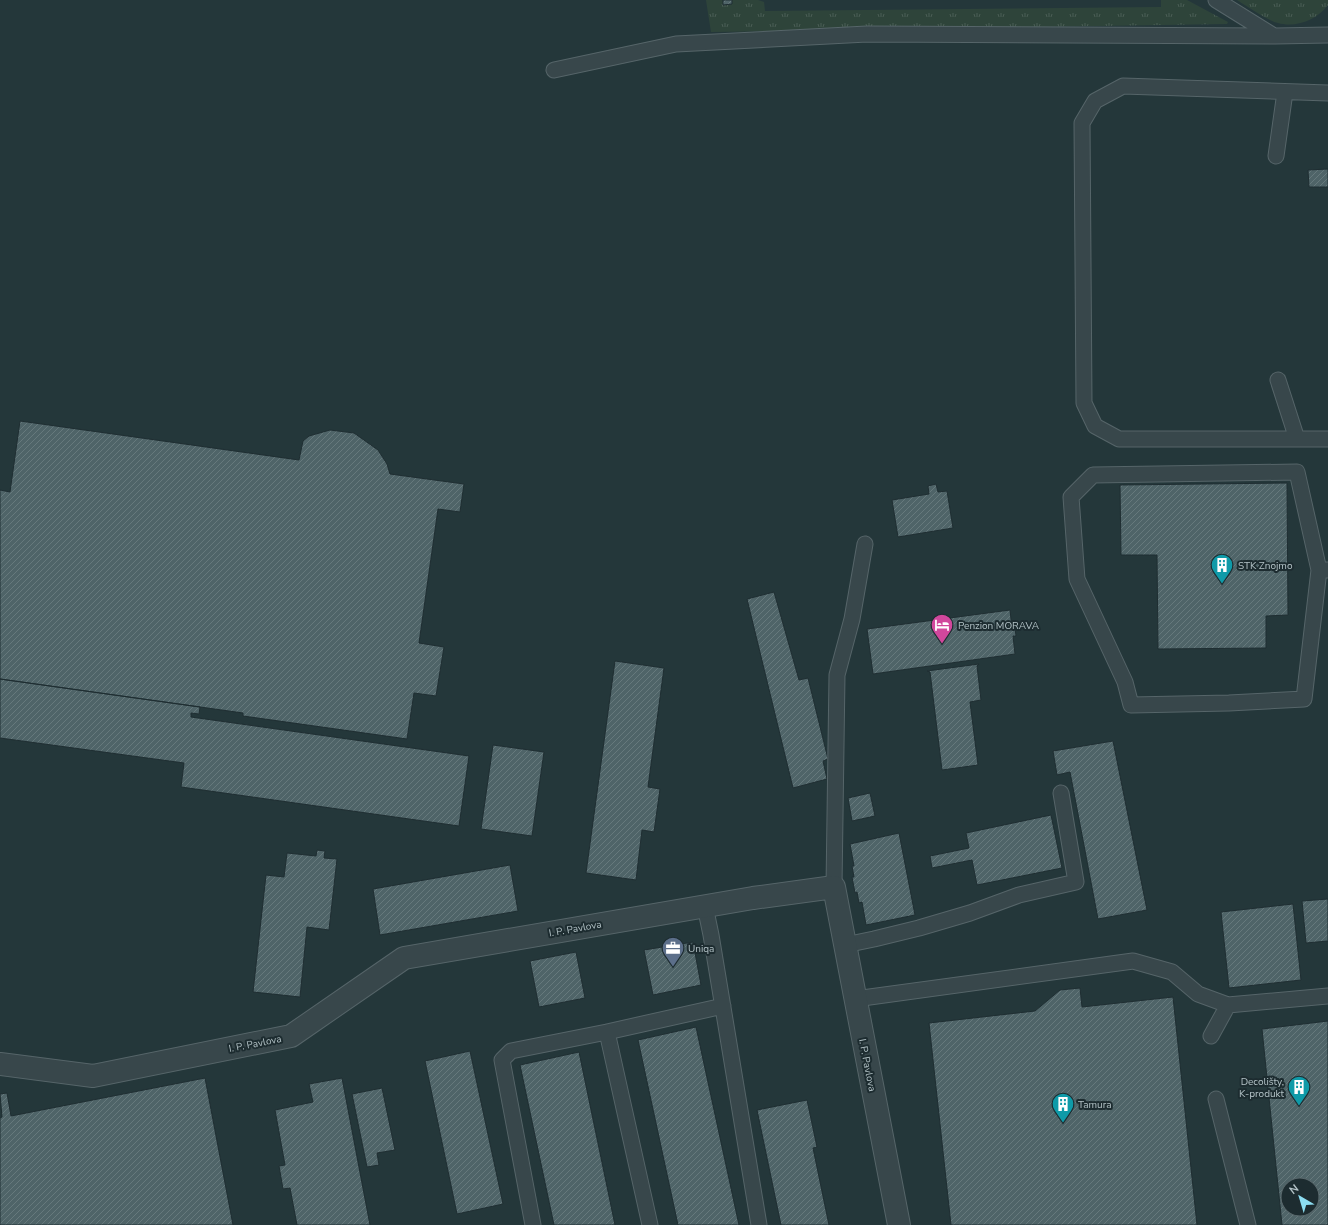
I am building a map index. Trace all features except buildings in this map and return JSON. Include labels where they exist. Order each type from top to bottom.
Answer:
[{"type":"street","name":"I. P. Pavlova","points":[[0,1064],[93,1076],[291,1036],[404,958],[705,906],[834,887],[899,1225]]},
{"type":"lane","points":[[1216,0],[1275,36]]},
{"type":"lane","points":[[554,70],[676,44],[867,34],[1328,35]]},
{"type":"lane","points":[[1328,92],[1284,92],[1123,86],[1095,101],[1082,122],[1084,403],[1095,426],[1119,439],[1328,439]]},
{"type":"lane","points":[[1276,156],[1284,92]]},
{"type":"lane","points":[[1278,380],[1298,439]]},
{"type":"lane","points":[[1297,472],[1323,570],[1304,699],[1229,703],[1131,705],[1125,682],[1077,578],[1071,496],[1093,475],[1297,472]]},
{"type":"lane","points":[[834,887],[837,675],[852,619],[865,544]]},
{"type":"lane","points":[[845,945],[919,928],[1019,895],[1076,882],[1061,793]]},
{"type":"lane","points":[[705,906],[759,1225]]},
{"type":"lane","points":[[855,999],[1133,961],[1172,972],[1198,994],[1228,1005],[1328,996]]},
{"type":"lane","points":[[1211,1036],[1228,1005]]},
{"type":"lane","points":[[533,1225],[502,1060],[511,1051],[607,1032],[722,1006]]},
{"type":"lane","points":[[607,1032],[650,1225]]},
{"type":"lane","points":[[1216,1099],[1248,1225]]},
{"type":"green space","points":[[706,0],[758,0],[764,2],[765,11],[1161,7],[1161,0],[1187,0],[1228,22],[1227,24],[711,32]]},
{"type":"green space","points":[[1237,0],[1328,0],[1328,5],[1318,15],[1306,22],[1285,24],[1274,22]]},
{"type":"place","name":"STK Znojmo","points":[[1222,584]]},
{"type":"place","name":"Penzion MORAVA","points":[[942,644]]},
{"type":"place","name":"Uniqa","points":[[673,968]]},
{"type":"place","name":"Decolišty, K-produkt","points":[[1299,1106]]},
{"type":"place","name":"Tamura","points":[[1063,1124]]}]
